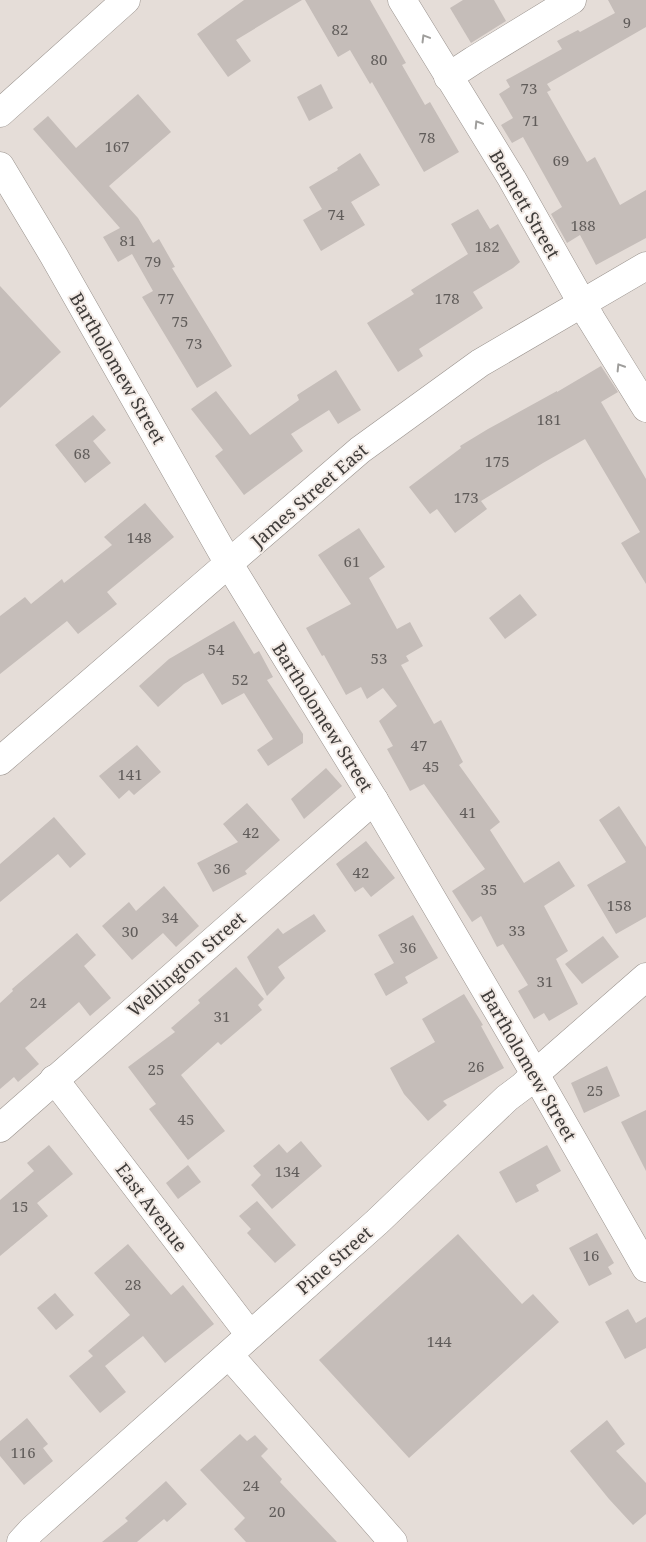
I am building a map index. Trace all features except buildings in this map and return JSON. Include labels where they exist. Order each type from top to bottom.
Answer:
[{"type":"street","points":[[0,113],[126,0]]},
{"type":"street","name":"Bennett Street","points":[[402,0],[512,179],[582,302],[646,408]]},
{"type":"street","points":[[448,77],[572,0]]},
{"type":"street","name":"Bartholomew Street","points":[[0,166],[59,264],[229,564],[374,800],[535,1074],[646,1268]]},
{"type":"street","name":"James Street East","points":[[0,761],[360,450],[480,363],[646,266]]},
{"type":"street","name":"Wellington Street","points":[[0,1128],[374,800]]},
{"type":"street","name":"Pine Street","points":[[21,1542],[32,1530],[377,1222],[507,1098],[646,977]]},
{"type":"street","name":"East Avenue","points":[[54,1080],[250,1335]]},
{"type":"street","points":[[229,1355],[393,1542]]}]
